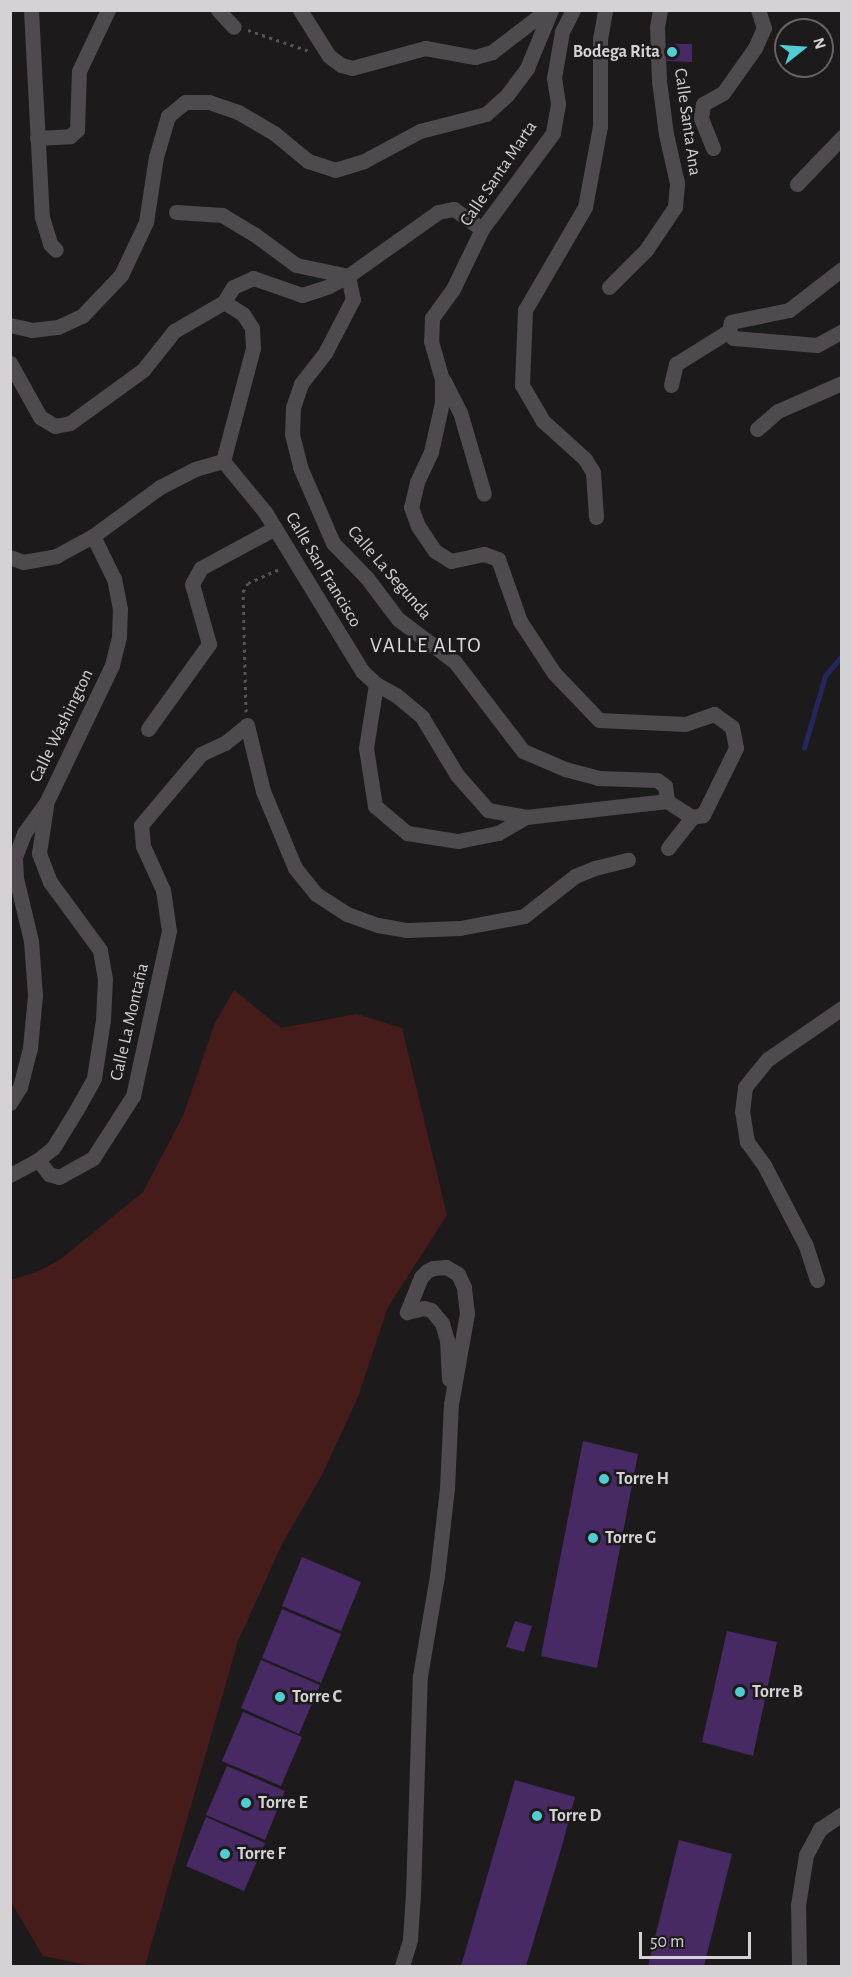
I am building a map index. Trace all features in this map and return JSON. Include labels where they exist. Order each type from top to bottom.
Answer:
[{"type":"street","points":[[31,10],[42,217],[50,244],[56,250]]},
{"type":"street","points":[[37,138],[70,136],[77,130],[78,71],[108,10]]},
{"type":"street","points":[[218,10],[234,27]]},
{"type":"street","points":[[300,10],[329,56],[341,65],[352,68],[425,48],[475,57],[492,52],[549,10]]},
{"type":"street","points":[[10,325],[32,330],[58,327],[82,316],[121,275],[146,222],[156,157],[168,116],[185,102],[209,102],[238,112],[274,133],[308,161],[335,170],[364,161],[420,131],[486,114],[507,95],[526,68],[549,10]]},
{"type":"street","name":"Calle Santa Marta","points":[[573,10],[562,32],[554,78],[558,104],[553,133],[482,229],[453,289],[432,318],[431,341],[442,379],[442,402],[431,452],[417,482],[411,507],[418,526],[435,551],[451,561],[484,554],[498,559],[520,621],[554,673],[599,720],[685,724],[714,714],[732,727],[736,748],[703,814],[692,817]]},
{"type":"street","points":[[596,517],[593,472],[585,459],[543,421],[522,385],[525,310],[585,207],[600,126],[600,39],[605,10]]},
{"type":"street","name":"Calle Santa Ana","points":[[609,287],[646,250],[675,207],[677,183],[666,134],[659,81],[657,27],[660,10]]},
{"type":"street","points":[[713,148],[701,118],[703,104],[723,93],[738,69],[756,48],[764,28],[758,10]]},
{"type":"street","points":[[797,184],[842,137]]},
{"type":"street","points":[[10,363],[40,417],[55,426],[70,423],[143,370],[174,331],[224,302],[233,287],[253,279],[302,295],[329,286],[348,276],[438,212],[454,209],[482,229]]},
{"type":"street","points":[[176,212],[222,215],[254,234],[296,265],[348,276]]},
{"type":"street","points":[[842,269],[789,310],[731,322],[729,331],[733,338],[817,345],[842,331]]},
{"type":"street","name":"Calle La Segunda","points":[[348,276],[353,299],[325,353],[301,384],[293,407],[292,434],[300,467],[333,543],[368,578],[398,619],[455,662],[523,751],[565,769],[598,778],[657,780],[665,786],[667,801]]},
{"type":"street","points":[[10,557],[23,562],[56,556],[93,536],[160,487],[195,469],[223,460],[252,348],[252,328],[243,314],[224,302]]},
{"type":"street","points":[[671,384],[676,364],[729,331]]},
{"type":"street","points":[[442,379],[460,412],[484,494]]},
{"type":"street","points":[[757,429],[778,411],[842,383]]},
{"type":"street","name":"Calle San Francisco","points":[[223,460],[265,512],[362,671],[422,717],[457,775],[488,810],[526,817],[667,801]]},
{"type":"street","points":[[148,729],[209,644],[192,584],[201,568],[275,528]]},
{"type":"street","name":"Calle Washington","points":[[10,1102],[20,1087],[30,1048],[35,995],[31,941],[16,878],[15,856],[24,833],[46,803],[112,665],[119,636],[120,609],[114,579],[93,536]]},
{"type":"street","points":[[376,684],[366,748],[375,806],[407,833],[458,841],[498,833],[526,817]]},
{"type":"street","points":[[247,724],[262,791],[295,868],[316,894],[347,914],[378,925],[407,930],[460,928],[524,916],[574,876],[628,860]]},
{"type":"street","name":"Calle La Montaña","points":[[46,803],[39,853],[51,882],[100,951],[105,979],[103,1020],[94,1078],[53,1148],[38,1160],[49,1174],[59,1177],[93,1158],[133,1096],[169,931],[163,890],[143,846],[141,825],[201,754],[225,743],[247,724]]},
{"type":"street","points":[[667,801],[692,817],[668,848]]},
{"type":"street","points":[[817,1280],[805,1244],[764,1165],[747,1142],[742,1112],[745,1086],[768,1059],[842,1008]]},
{"type":"street","points":[[10,1175],[38,1160]]},
{"type":"street","points":[[402,1966],[410,1939],[413,1894],[417,1706],[441,1543],[451,1404],[468,1313],[464,1287],[458,1275],[446,1267],[439,1267],[433,1268],[421,1277],[407,1312],[424,1308],[437,1315],[442,1323],[448,1346],[451,1404]]},
{"type":"street","points":[[799,1966],[798,1905],[806,1855],[820,1829],[842,1814]]},
{"type":"path","points":[[234,27],[329,56]]},
{"type":"path","points":[[247,724],[243,592],[249,583],[295,562]]},
{"type":"shaded area","points":[[234,990],[281,1028],[357,1014],[402,1028],[447,1215],[388,1307],[358,1397],[322,1475],[282,1544],[238,1641],[145,1966],[92,1966],[43,1956],[11,1902],[11,1280],[39,1271],[61,1259],[143,1192],[183,1116],[215,1023]]},
{"type":"building","points":[[668,44],[692,44],[692,62],[667,61]]},
{"type":"building","points":[[583,1441],[638,1454],[597,1668],[541,1656]]},
{"type":"building","points":[[302,1557],[361,1582],[341,1631],[282,1606]]},
{"type":"building","points":[[282,1609],[341,1634],[321,1683],[262,1658]]},
{"type":"building","points":[[515,1621],[532,1626],[524,1652],[506,1647]]},
{"type":"building","name":"Torre B","points":[[727,1631],[777,1642],[753,1756],[702,1742]]},
{"type":"building","name":"Torre C","points":[[261,1660],[320,1685],[299,1734],[241,1708]]},
{"type":"building","points":[[243,1712],[302,1737],[281,1786],[222,1761]]},
{"type":"building","name":"Torre E","points":[[227,1766],[285,1791],[265,1840],[206,1815]]},
{"type":"building","points":[[515,1780],[575,1797],[560,1853],[526,1966],[461,1966]]},
{"type":"building","name":"Torre F","points":[[206,1817],[265,1843],[244,1891],[186,1866]]},
{"type":"building","points":[[679,1840],[732,1854],[704,1966],[648,1966]]},
{"type":"waterway","points":[[804,748],[825,676],[842,656]]},
{"type":"place","name":"Bodega Rita","points":[[672,52]]},
{"type":"place","name":"Torre H","points":[[604,1479]]},
{"type":"place","name":"Torre G","points":[[593,1538]]},
{"type":"place","name":"Torre B","points":[[740,1692]]},
{"type":"place","name":"Torre C","points":[[280,1697]]},
{"type":"place","name":"Torre E","points":[[246,1803]]},
{"type":"place","name":"Torre D","points":[[537,1816]]},
{"type":"place","name":"Torre F","points":[[225,1854]]},
{"type":"district","name":"VALLE ALTO","points":[[426,646]]}]
